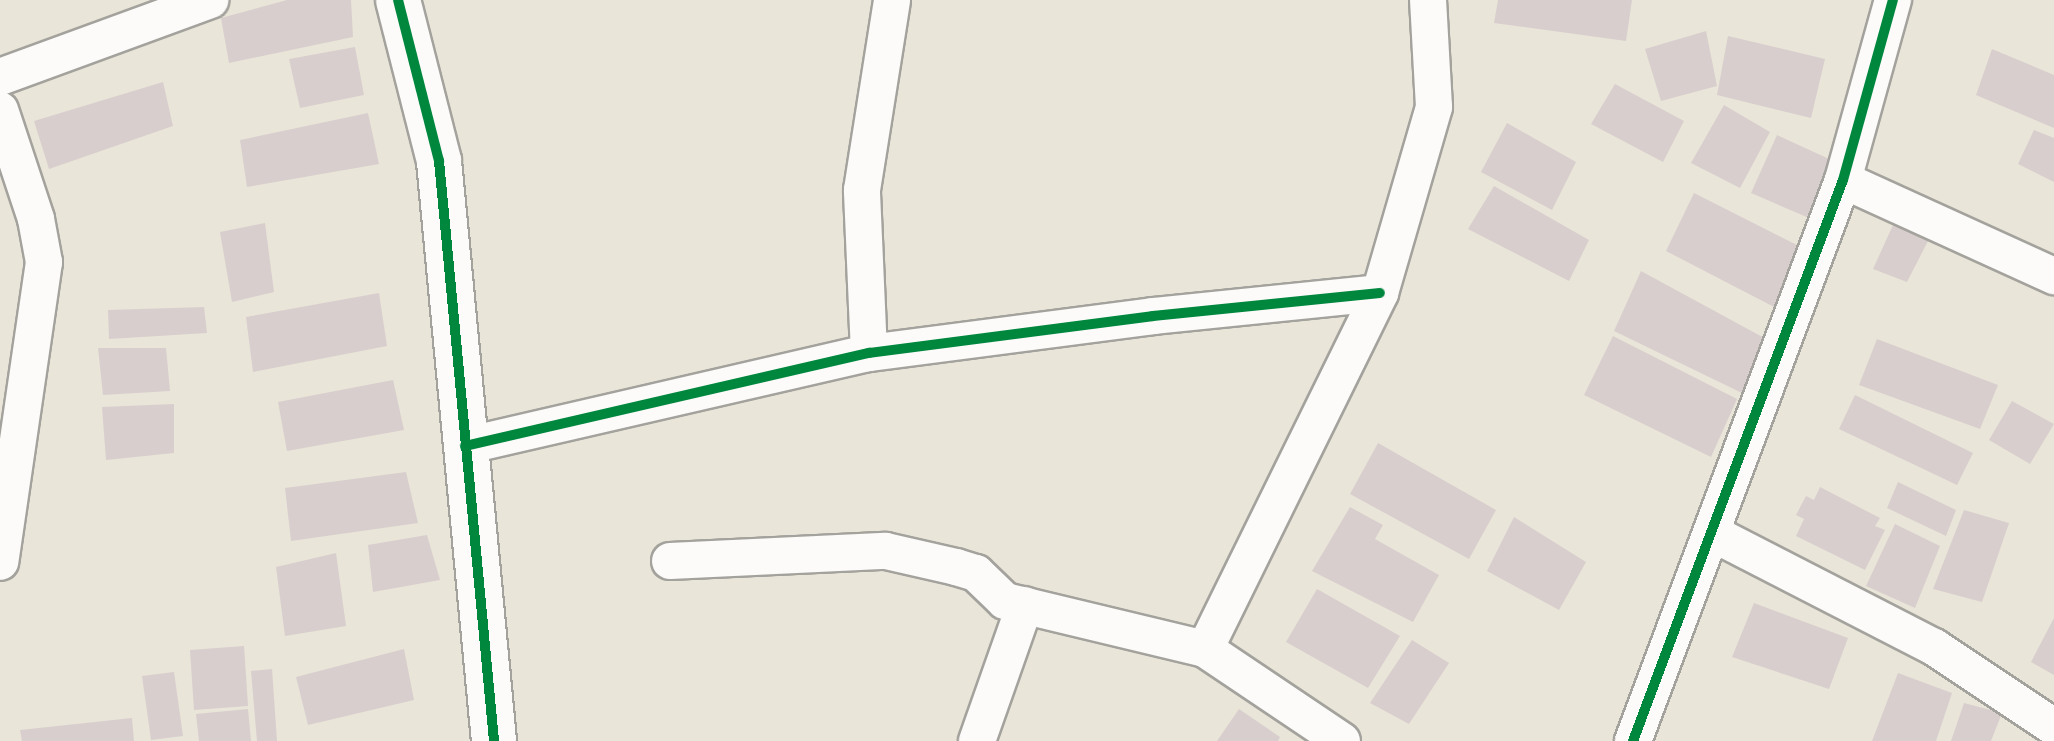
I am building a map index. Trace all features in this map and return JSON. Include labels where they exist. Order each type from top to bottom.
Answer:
[{"type":"street","points":[[0,77],[210,0]]},
{"type":"street","points":[[398,0],[439,161],[494,741]]},
{"type":"street","points":[[869,353],[862,190],[892,0]]},
{"type":"street","points":[[1205,649],[1380,293],[1434,107],[1428,0]]},
{"type":"street","points":[[1633,741],[1843,180],[1893,0]]},
{"type":"street","points":[[0,110],[36,219],[44,262],[0,562]]},
{"type":"street","points":[[1843,180],[2054,276]]},
{"type":"street","points":[[465,446],[869,353],[1153,316],[1380,293]]},
{"type":"street","points":[[1712,533],[1934,647],[2054,727]]},
{"type":"street","points":[[670,561],[886,551],[976,573],[1005,601],[1205,649],[1342,741]]},
{"type":"street","points":[[977,741],[1025,605]]},
{"type":"building","points":[[287,0],[351,0],[353,37],[229,63],[221,18]]},
{"type":"building","points":[[1498,0],[1632,0],[1626,41],[1494,23]]},
{"type":"building","points":[[1706,31],[1717,86],[1661,101],[1645,49]]},
{"type":"building","points":[[1728,36],[1825,59],[1811,118],[1717,95]]},
{"type":"building","points":[[355,47],[364,95],[300,108],[289,59]]},
{"type":"building","points":[[1992,49],[2054,75],[2054,128],[1976,95]]},
{"type":"building","points":[[163,82],[173,126],[49,169],[34,121]]},
{"type":"building","points":[[1615,84],[1684,121],[1663,162],[1591,124]]},
{"type":"building","points":[[1724,105],[1770,132],[1740,188],[1691,163]]},
{"type":"building","points":[[368,113],[379,164],[247,187],[240,140]]},
{"type":"building","points":[[1507,123],[1576,162],[1552,210],[1481,172]]},
{"type":"building","points":[[2034,130],[2054,138],[2054,182],[2018,164]]},
{"type":"building","points":[[1777,135],[1840,164],[1816,221],[1751,193]]},
{"type":"building","points":[[1494,186],[1589,240],[1569,281],[1468,229]]},
{"type":"building","points":[[1694,193],[1803,248],[1776,308],[1666,251]]},
{"type":"building","points":[[265,223],[274,292],[232,302],[220,232]]},
{"type":"building","points":[[1893,225],[1928,241],[1907,282],[1873,269]]},
{"type":"building","points":[[1641,271],[1768,340],[1744,394],[1614,331]]},
{"type":"building","points":[[379,293],[387,346],[253,372],[246,317]]},
{"type":"building","points":[[204,307],[207,333],[109,339],[108,310]]},
{"type":"building","points":[[1613,336],[1737,399],[1711,457],[1584,395]]},
{"type":"building","points":[[1877,339],[1998,385],[1980,429],[1859,385]]},
{"type":"building","points":[[98,348],[166,348],[170,391],[103,395]]},
{"type":"building","points":[[393,380],[404,430],[287,451],[278,402]]},
{"type":"building","points":[[1855,395],[1973,453],[1957,485],[1839,429]]},
{"type":"building","points":[[2012,401],[2054,424],[2030,464],[1989,440]]},
{"type":"building","points":[[174,404],[174,453],[106,460],[102,407]]},
{"type":"building","points":[[1378,443],[1496,510],[1469,559],[1350,494]]},
{"type":"building","points":[[406,472],[418,523],[291,541],[285,488]]},
{"type":"building","points":[[1898,482],[1956,510],[1946,536],[1887,508]]},
{"type":"building","points":[[1820,487],[1880,518],[1875,526],[1885,530],[1865,570],[1796,536],[1804,519],[1796,515],[1806,496],[1814,500]]},
{"type":"building","points":[[1350,507],[1383,525],[1375,539],[1439,575],[1413,622],[1312,571]]},
{"type":"building","points":[[1964,510],[2009,523],[1982,602],[1933,589]]},
{"type":"building","points":[[1514,517],[1586,562],[1559,610],[1487,571]]},
{"type":"building","points":[[1895,524],[1940,546],[1915,608],[1866,586]]},
{"type":"building","points":[[427,535],[440,580],[373,592],[368,545]]},
{"type":"building","points":[[336,553],[346,626],[285,636],[276,567]]},
{"type":"building","points":[[1317,589],[1400,636],[1368,688],[1286,642]]},
{"type":"building","points":[[1754,603],[1848,638],[1829,689],[1732,657]]},
{"type":"building","points":[[2054,618],[2054,675],[2031,662]]},
{"type":"building","points":[[1412,640],[1449,663],[1409,724],[1370,703]]},
{"type":"building","points":[[244,646],[248,706],[194,710],[190,650]]},
{"type":"building","points":[[404,649],[414,700],[308,725],[296,677]]},
{"type":"building","points":[[272,669],[277,741],[257,741],[251,671]]},
{"type":"building","points":[[174,672],[183,736],[151,740],[142,676]]},
{"type":"building","points":[[1898,673],[1952,693],[1936,741],[1872,741]]},
{"type":"building","points":[[1964,703],[2002,713],[1991,741],[1951,741]]},
{"type":"building","points":[[248,709],[251,741],[199,741],[196,714]]},
{"type":"building","points":[[1239,709],[1280,737],[1278,741],[1217,741]]},
{"type":"building","points":[[132,718],[134,741],[22,741],[20,730]]},
{"type":"cycle path","points":[[398,0],[439,161],[494,741]]},
{"type":"cycle path","points":[[1633,741],[1843,180],[1893,0]]},
{"type":"cycle path","points":[[465,446],[869,353],[1153,316],[1380,293]]}]
